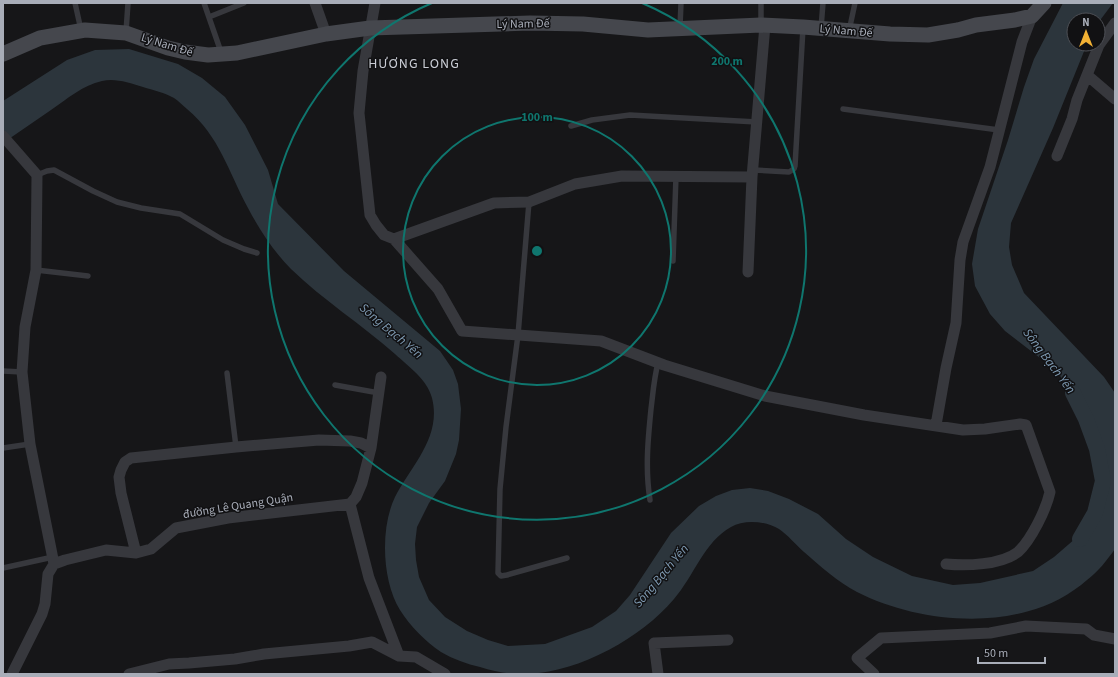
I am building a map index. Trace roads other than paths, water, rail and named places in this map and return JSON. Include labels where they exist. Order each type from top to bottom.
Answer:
[{"type":"street","points":[[315,3],[326,34]]},
{"type":"street","points":[[375,3],[363,71],[359,113],[372,218],[384,235],[394,239],[438,289],[462,332],[601,341],[658,363],[765,396],[864,415],[963,430],[984,429],[1020,424],[1026,425],[1050,492],[1048,502],[1035,529],[1017,552],[1004,558],[978,565],[962,566],[946,564]]},
{"type":"street","points":[[936,425],[956,323],[960,260],[963,242],[984,186],[1022,42],[1032,16],[1044,3]]},
{"type":"street","name":"Lý Nam Đế","points":[[3,54],[40,38],[81,31],[126,32],[168,48],[208,55],[237,53],[326,34],[370,28],[530,22],[583,24],[648,30],[763,25],[890,34],[928,35],[958,30],[976,25],[1015,20],[1032,16]]},
{"type":"street","points":[[1057,156],[1099,45],[1115,23]]},
{"type":"street","points":[[748,272],[752,173],[757,122],[763,25]]},
{"type":"street","points":[[1087,75],[1115,99]]},
{"type":"street","points":[[3,136],[37,175],[36,270],[25,327],[22,372],[30,444],[53,561],[48,574],[45,604],[42,614],[12,674]]},
{"type":"street","points":[[394,239],[494,203],[529,202],[575,184],[622,176],[676,176],[752,173]]},
{"type":"street","points":[[381,377],[380,393],[371,448],[362,483],[356,497],[350,504],[370,578],[399,656]]},
{"type":"street","points":[[136,553],[119,477],[125,462],[131,458],[319,440],[350,441],[361,443],[371,448]]},
{"type":"street","name":"đường Lê Quang Quận","points":[[53,561],[66,560],[106,550],[136,553],[151,549],[176,528],[228,518],[350,504]]},
{"type":"street","points":[[874,674],[856,658],[881,638],[990,633],[1026,626],[1086,629],[1094,635],[1115,639]]},
{"type":"street","points":[[658,674],[654,643],[728,640]]},
{"type":"street","points":[[129,674],[169,664],[197,663],[372,642],[399,656],[416,657],[445,674]]},
{"type":"lane","points":[[75,3],[81,31]]},
{"type":"lane","points":[[126,32],[128,3]]},
{"type":"lane","points":[[204,3],[222,54]]},
{"type":"lane","points":[[209,17],[244,3]]},
{"type":"lane","points":[[680,29],[681,3]]},
{"type":"lane","points":[[761,3],[763,25]]},
{"type":"lane","points":[[821,29],[823,3]]},
{"type":"lane","points":[[849,31],[855,3]]},
{"type":"lane","points":[[752,173],[789,172],[794,169],[796,158],[803,27]]},
{"type":"lane","points":[[843,109],[999,130]]},
{"type":"lane","points":[[571,126],[592,120],[630,115],[757,122]]},
{"type":"lane","points":[[37,175],[54,170],[93,191],[118,202],[141,208],[180,214],[223,240],[257,253]]},
{"type":"lane","points":[[673,261],[676,176]]},
{"type":"lane","points":[[529,202],[518,335],[506,427],[500,489],[498,573],[501,576],[507,575],[567,558]]},
{"type":"lane","points":[[36,270],[88,276]]},
{"type":"lane","points":[[650,500],[647,476],[647,449],[653,385],[658,363]]},
{"type":"lane","points":[[3,371],[22,372]]},
{"type":"lane","points":[[226,373],[236,447]]},
{"type":"lane","points":[[335,385],[380,393]]},
{"type":"lane","points":[[3,448],[30,444]]},
{"type":"lane","points":[[3,568],[53,561]]},
{"type":"water","points":[[1063,3],[1113,3],[1106,12],[1066,12],[1066,52],[1084,52],[1053,128],[1011,223],[1009,247],[1012,265],[1024,293],[1104,377],[1115,393],[1115,549],[1106,562],[1081,585],[1067,595],[1037,609],[1008,616],[986,618],[964,619],[941,617],[897,608],[876,601],[857,592],[836,579],[786,534],[774,526],[755,522],[736,524],[722,533],[706,550],[674,599],[645,627],[609,650],[589,659],[549,672],[529,674],[510,674],[465,663],[450,657],[424,639],[413,628],[400,610],[394,598],[387,570],[385,539],[387,524],[395,497],[423,450],[433,426],[434,412],[430,391],[422,379],[412,369],[303,280],[279,255],[267,240],[252,216],[216,143],[198,120],[174,98],[155,90],[128,83],[107,80],[95,83],[82,89],[3,143],[3,101],[67,60],[95,50],[129,49],[178,64],[202,78],[225,97],[245,125],[268,170],[278,204],[344,271],[440,351],[453,370],[458,384],[461,409],[459,440],[456,454],[445,481],[429,503],[417,527],[415,544],[419,577],[429,600],[445,617],[467,631],[488,640],[508,646],[545,644],[592,627],[616,611],[630,595],[671,533],[699,506],[716,496],[732,490],[750,488],[768,491],[789,499],[818,514],[846,539],[873,557],[912,576],[953,585],[980,583],[1033,571],[1054,557],[1076,538],[1091,520],[1102,499],[1105,478],[1101,456],[1090,423],[1057,371],[1005,331],[990,314],[975,286],[972,264],[978,229],[1034,59]]},
{"type":"waterway","name":"Sông Bạch Yến","points":[[1073,393],[1086,419],[1097,449],[1103,481],[1095,513],[1080,539]]},
{"type":"district","name":"HƯƠNG LONG","points":[[414,64]]}]
